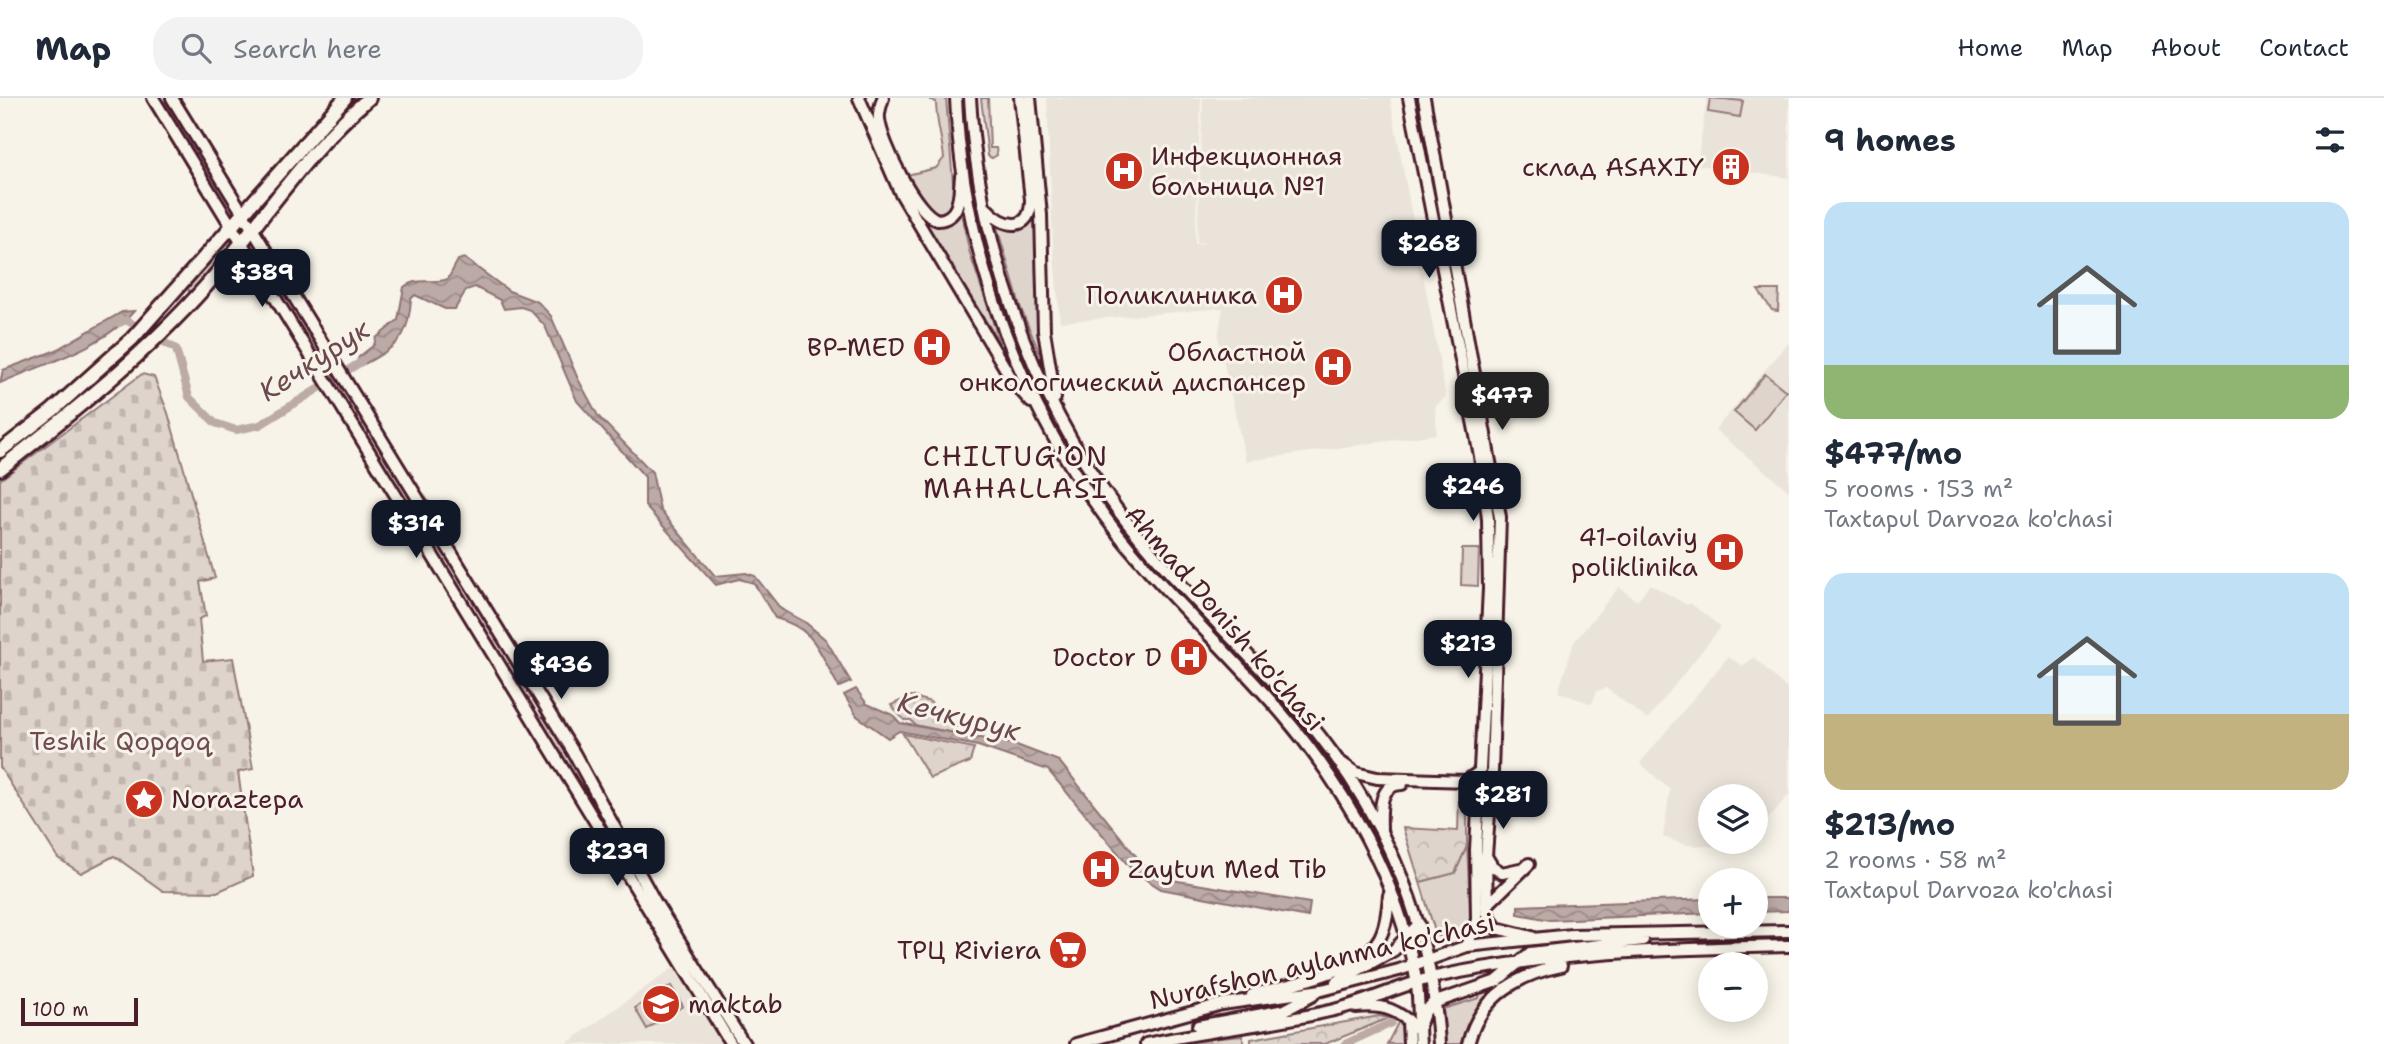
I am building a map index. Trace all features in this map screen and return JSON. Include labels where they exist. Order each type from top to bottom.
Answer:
[{"type":"highway","points":[[0,451],[53,410],[133,338],[345,98]]},
{"type":"highway","points":[[0,469],[94,396],[147,349],[338,128],[369,98]]},
{"type":"main road","points":[[153,98],[321,374],[738,1043]]},
{"type":"main road","points":[[172,98],[573,752],[651,905]]},
{"type":"main road","points":[[859,98],[900,192],[1014,383],[1040,412]]},
{"type":"main road","points":[[874,136],[872,120],[880,98]]},
{"type":"main road","points":[[880,98],[880,124],[907,188],[931,218],[946,219],[956,210],[963,163]]},
{"type":"main road","name":"Ahmad Donish ko'chasi","points":[[956,98],[963,163],[981,253],[1006,331],[1040,412],[1071,467],[1120,536],[1281,712],[1314,753],[1346,803],[1390,893],[1407,940],[1417,983],[1420,1044]]},
{"type":"main road","name":"Ahmad Donish ko'chasi","points":[[970,98],[985,206],[1019,324],[1059,414],[1103,489],[1145,544],[1289,699],[1339,761],[1381,831],[1419,925],[1430,959],[1439,1044]]},
{"type":"main road","points":[[985,206],[996,219],[1008,224],[1021,222],[1030,212],[1020,98]]},
{"type":"main road","points":[[1030,98],[1041,215],[1044,331],[1059,414]]},
{"type":"main road","points":[[1409,98],[1477,443],[1488,519],[1489,589],[1479,772],[1479,788],[1484,804],[1486,906],[1496,928],[1535,938]]},
{"type":"main road","points":[[1424,98],[1500,517],[1477,920],[1467,946]]},
{"type":"main road","points":[[1006,331],[1014,383]]},
{"type":"main road","points":[[1339,761],[1356,773],[1377,778],[1466,780],[1479,788]]},
{"type":"main road","points":[[1466,780],[1479,772]]},
{"type":"main road","points":[[1381,831],[1384,794],[1396,783],[1466,786],[1484,804]]},
{"type":"main road","points":[[1486,856],[1492,866],[1502,873],[1529,864],[1486,906]]},
{"type":"main road","points":[[1222,1004],[1338,969],[1361,958],[1382,933],[1390,893]]},
{"type":"main road","points":[[1137,1044],[1219,1020],[1285,1010],[1394,950],[1407,940],[1419,925]]},
{"type":"main road","name":"Nurafshon aylanma ko'chasi","points":[[1076,1044],[1222,1004],[1322,990],[1413,965],[1467,946],[1535,938],[1789,932]]},
{"type":"main road","points":[[1411,1044],[1424,1013],[1436,1001],[1497,981],[1513,965],[1536,952],[1690,935]]},
{"type":"main road","name":"Nurafshon aylanma ko'chasi","points":[[1146,1044],[1209,1030],[1336,1010],[1433,978],[1513,965],[1622,954],[1789,946]]},
{"type":"main road","points":[[1468,1044],[1485,1006],[1517,979],[1541,970],[1622,954]]},
{"type":"main road","points":[[1336,1010],[1383,1006],[1401,1012],[1419,1030]]},
{"type":"main road","points":[[1408,1020],[1411,1044]]},
{"type":"shaded area","points":[[1047,98],[1201,98],[1195,244],[1207,243],[1197,242],[1203,98],[1390,98],[1446,397],[1435,407],[1437,434],[1246,461],[1218,337],[1223,308],[1060,322],[1053,245]]},
{"type":"shaded area","points":[[1707,98],[1789,98],[1789,178],[1697,165]]},
{"type":"shaded area","points":[[1789,344],[1789,491],[1715,430]]},
{"type":"shaded area","points":[[1650,584],[1687,605],[1690,603],[1721,627],[1650,716],[1647,719],[1606,688],[1597,691],[1592,704],[1558,692],[1574,642],[1619,587],[1637,601]]},
{"type":"shaded area","points":[[1728,657],[1743,666],[1754,657],[1789,691],[1789,794],[1768,819],[1768,784],[1698,784],[1698,846],[1686,845],[1663,837],[1670,790],[1640,763]]},
{"type":"shaded area","name":"maktab","points":[[677,965],[725,1044],[566,1044]]},
{"type":"green space","points":[[352,98],[361,98],[340,117],[265,204],[261,201]]},
{"type":"green space","points":[[927,98],[946,98],[954,195],[950,208],[941,214],[925,207],[907,175],[936,168],[944,158],[936,102]]},
{"type":"green space","points":[[981,98],[988,98],[990,148],[996,148],[997,155],[992,158],[988,156]]},
{"type":"green space","points":[[1710,98],[1743,101],[1740,117],[1708,112]]},
{"type":"green space","points":[[1037,211],[1045,366],[1021,309],[997,227],[1021,229]]},
{"type":"green space","points":[[961,213],[970,254],[1000,343],[922,220],[935,226],[946,226]]},
{"type":"green space","points":[[229,240],[234,244],[193,292],[189,292],[188,288]]},
{"type":"green space","points":[[266,262],[358,413],[353,417],[260,266]]},
{"type":"green space","points":[[1758,290],[1779,290],[1778,311],[1772,310]]},
{"type":"green space","points":[[118,360],[121,363],[0,464],[0,457],[73,400]]},
{"type":"green space","name":"Teshik Qopqoq","points":[[142,374],[154,377],[168,413],[215,578],[200,582],[206,616],[199,619],[203,661],[233,658],[253,769],[238,772],[253,876],[217,892],[163,891],[114,856],[81,873],[58,858],[0,767],[0,480]]},
{"type":"green space","points":[[1765,374],[1786,391],[1755,430],[1734,412]]},
{"type":"green space","points":[[364,423],[532,696],[527,700],[358,427]]},
{"type":"green space","points":[[1462,549],[1479,549],[1478,586],[1461,585]]},
{"type":"green space","points":[[911,696],[930,702],[957,728],[972,728],[973,737],[915,725],[911,720],[904,720],[891,705]]},
{"type":"green space","points":[[546,715],[601,817],[599,818],[540,718]]},
{"type":"green space","points":[[903,734],[974,748],[970,762],[930,778]]},
{"type":"green space","points":[[1459,795],[1467,797],[1467,846],[1455,873],[1420,882],[1403,828],[1458,831]]},
{"type":"green space","points":[[1467,846],[1471,924],[1457,935],[1444,939],[1436,935],[1420,882],[1455,873]]},
{"type":"green space","points":[[1518,974],[1498,987],[1482,1003],[1469,1022],[1461,1044],[1446,1044],[1443,1009],[1479,998],[1480,990]]},
{"type":"green space","points":[[671,986],[683,1006],[647,1029],[635,1008]]},
{"type":"green space","points":[[1379,1016],[1389,1018],[1325,1044],[1251,1044],[1251,1039]]},
{"type":"green space","points":[[1400,1019],[1404,1044],[1387,1044]]},
{"type":"green space","points":[[1243,1036],[1243,1044],[1209,1043],[1209,1039]]},
{"type":"water","points":[[464,258],[509,291],[538,302],[551,316],[578,379],[598,416],[652,472],[660,510],[715,576],[746,573],[755,576],[781,609],[805,622],[826,640],[851,682],[839,687],[816,644],[800,629],[775,618],[754,583],[739,579],[716,585],[645,506],[645,477],[577,401],[545,326],[530,310],[521,307],[504,309],[500,300],[475,287],[466,290],[455,309],[445,309],[415,295],[411,299],[406,327],[398,341],[363,365],[355,366],[359,357],[374,345],[376,338],[398,320],[404,287],[420,281],[448,279],[458,260]]},
{"type":"water","points":[[134,311],[121,324],[89,345],[0,383],[3,370],[54,351],[122,312]]},
{"type":"water","points":[[856,689],[867,704],[893,715],[900,723],[1014,744],[1059,761],[1144,866],[1166,879],[1310,903],[1308,917],[1161,889],[1133,871],[1048,770],[978,746],[899,731],[888,738],[857,716],[844,695]]},
{"type":"water","points":[[1768,898],[1789,898],[1789,911],[1768,912]]},
{"type":"water","points":[[1698,899],[1698,914],[1550,920],[1518,914],[1518,906]]},
{"type":"waterway","name":"Кечкурук","points":[[119,323],[126,320],[176,349],[189,397],[215,423],[236,430],[260,425],[361,362]]},
{"type":"waterway","points":[[1345,1044],[1391,1023]]},
{"type":"waterway","points":[[1191,1044],[1207,1044]]},
{"type":"place","name":"склад ASAXIY","points":[[1731,167]]},
{"type":"place","name":"Инфекционная больница №1","points":[[1124,171]]},
{"type":"place","name":"Поликлиника","points":[[1284,295]]},
{"type":"place","name":"BP-MED","points":[[932,347]]},
{"type":"place","name":"Областной онкологический диспансер","points":[[1333,367]]},
{"type":"place","name":"41-oilaviy poliklinika","points":[[1725,552]]},
{"type":"place","name":"Doctor D","points":[[1189,657]]},
{"type":"place","name":"Noraztepa","points":[[144,799]]},
{"type":"place","name":"Zaytun Med Tib","points":[[1101,869]]},
{"type":"place","name":"ТРЦ Riviera","points":[[1068,950]]},
{"type":"place","name":"maktab","points":[[661,1004]]},
{"type":"district","name":"CHILTUG'ON MAHALLASI","points":[[1016,472]]}]
